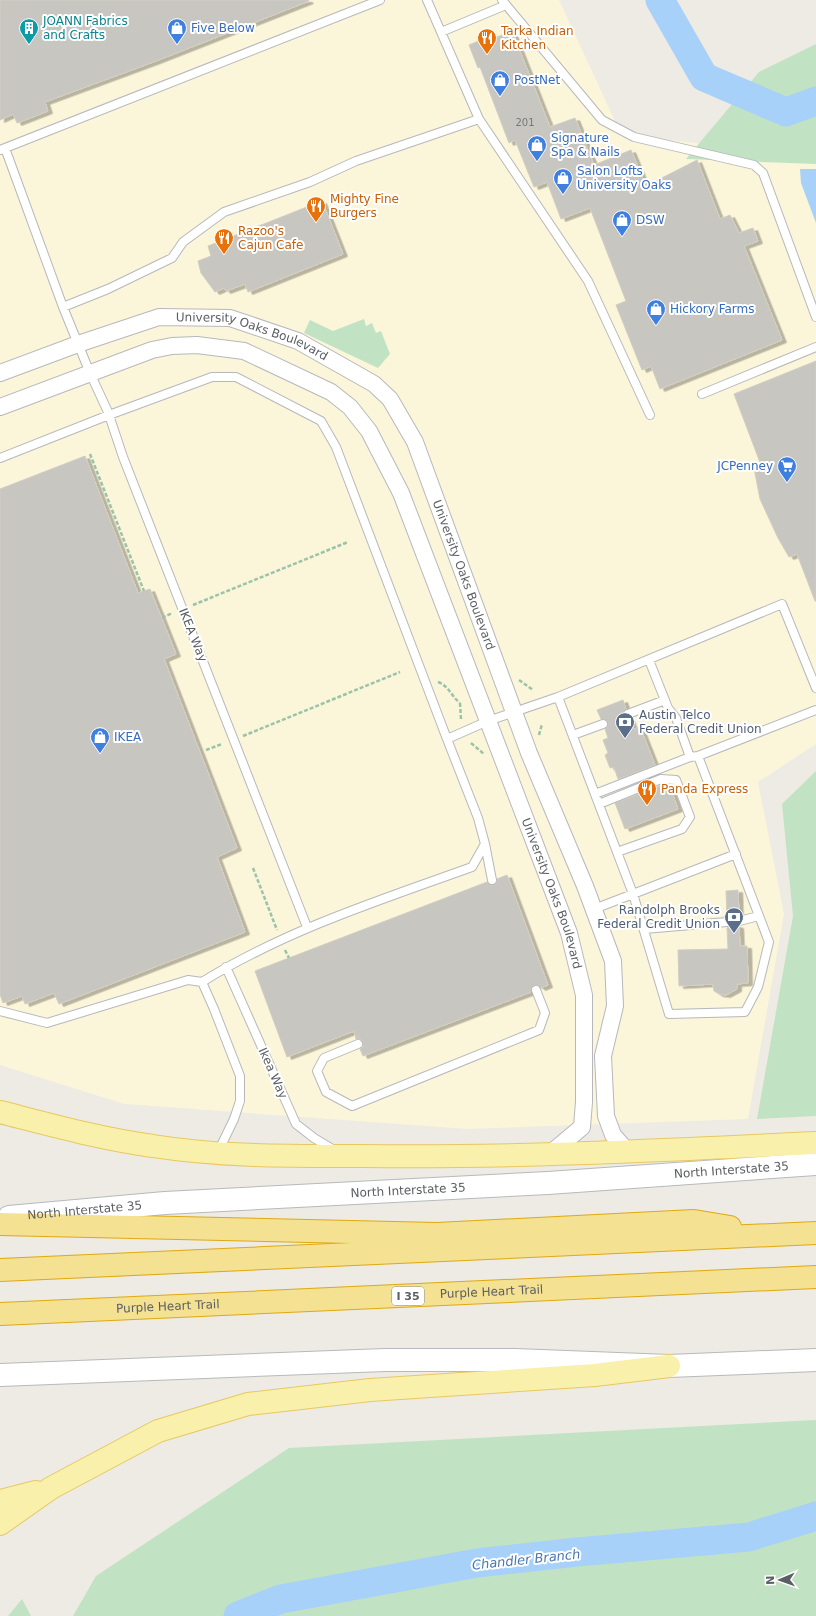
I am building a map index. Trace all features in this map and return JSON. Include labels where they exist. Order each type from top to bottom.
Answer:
[{"type":"highway","points":[[0,1224],[437,1234],[694,1221],[772,1235]]},
{"type":"highway","points":[[0,1270],[816,1233]]},
{"type":"highway","name":"Purple Heart Trail","points":[[0,1314],[816,1277]]},
{"type":"main road","points":[[0,1112],[106,1138],[154,1147],[217,1154],[419,1157],[628,1152],[816,1143]]},
{"type":"main road","name":"North Interstate 35","points":[[0,1217],[165,1203],[548,1183],[816,1164]]},
{"type":"main road","points":[[0,1375],[385,1360],[515,1360],[669,1366],[816,1360]]},
{"type":"main road","points":[[0,1524],[51,1488],[158,1431],[248,1404],[370,1390],[595,1375],[669,1366]]},
{"type":"main road","points":[[0,1501],[51,1488]]},
{"type":"street","name":"University Oaks Boulevard","points":[[0,373],[78,344],[159,317],[230,318],[298,340],[374,384],[390,399],[415,442],[529,753],[594,909],[613,961],[615,1006],[603,1056],[606,1116],[613,1135],[628,1152]]},
{"type":"street","name":"University Oaks Boulevard","points":[[0,407],[152,350],[172,346],[197,345],[244,351],[331,392],[350,407],[369,431],[401,493],[569,933],[584,995],[584,1102],[582,1127],[551,1153]]},
{"type":"lane","points":[[2,149],[380,0]]},
{"type":"lane","points":[[427,0],[479,119],[588,280],[650,414]]},
{"type":"lane","points":[[441,32],[504,2],[602,120],[634,137],[754,165],[763,173],[816,317]]},
{"type":"lane","points":[[63,307],[108,289],[172,258],[183,242],[224,212],[310,182],[356,161],[479,119]]},
{"type":"lane","name":"IKEA Way","points":[[2,149],[63,307],[109,415],[123,457],[307,928]]},
{"type":"lane","points":[[702,394],[816,347]]},
{"type":"lane","points":[[0,458],[109,415],[212,377],[236,377],[321,421],[338,453],[478,818],[492,880]]},
{"type":"lane","points":[[447,739],[488,721],[558,697],[782,604],[816,688]]},
{"type":"lane","points":[[558,697],[633,894],[670,1014],[744,1012],[758,987],[769,942],[736,854],[676,718],[668,708],[649,660]]},
{"type":"lane","points":[[628,714],[665,700]]},
{"type":"lane","points":[[595,794],[816,710]]},
{"type":"lane","points":[[573,735],[602,724]]},
{"type":"lane","points":[[599,804],[661,779],[676,780],[690,817],[682,829],[617,852]]},
{"type":"lane","points":[[0,1011],[47,1023],[188,980],[202,982],[226,967],[307,928],[472,867],[485,844]]},
{"type":"lane","points":[[594,909],[736,854]]},
{"type":"lane","points":[[739,921],[759,916]]},
{"type":"lane","points":[[644,929],[727,922]]},
{"type":"lane","name":"Ikea Way","points":[[226,967],[296,1124],[314,1138],[346,1156]]},
{"type":"lane","points":[[202,982],[240,1076],[240,1101],[234,1119],[217,1154]]},
{"type":"lane","points":[[358,1044],[324,1058],[317,1071],[326,1092],[352,1106],[539,1030],[545,1013],[536,990]]},
{"type":"path","points":[[90,454],[144,591]]},
{"type":"path","points":[[192,605],[348,542]]},
{"type":"path","points":[[162,618],[172,613]]},
{"type":"path","points":[[242,736],[400,672]]},
{"type":"path","points":[[432,679],[448,687],[455,699],[460,703],[461,719]]},
{"type":"path","points":[[517,679],[533,690]]},
{"type":"path","points":[[460,703],[464,700]]},
{"type":"path","points":[[538,739],[542,724]]},
{"type":"path","points":[[206,750],[222,744]]},
{"type":"path","points":[[471,744],[488,756]]},
{"type":"path","points":[[253,868],[289,958]]},
{"type":"shaded area","points":[[0,0],[559,0],[621,134],[816,158],[816,744],[758,782],[784,914],[748,1119],[467,1129],[124,1104],[0,1065]]},
{"type":"green space","points":[[816,44],[816,164],[686,159],[759,72]]},
{"type":"green space","points":[[364,319],[366,326],[372,323],[376,333],[381,331],[390,354],[378,368],[304,333],[310,320],[333,331]]},
{"type":"green space","points":[[816,771],[816,1116],[757,1119],[793,916],[782,804]]},
{"type":"green space","points":[[816,1420],[816,1616],[73,1616],[96,1576],[289,1448]]},
{"type":"green space","points":[[22,1599],[31,1616],[8,1616]]},
{"type":"water","points":[[800,169],[816,169],[816,223],[801,183]]},
{"type":"building","points":[[0,0],[309,1],[156,61],[45,102],[48,111],[17,123],[13,114],[0,120]]},
{"type":"building","points":[[512,31],[550,127],[575,118],[594,165],[631,150],[646,186],[697,160],[720,219],[730,215],[739,233],[753,228],[758,241],[744,246],[782,340],[660,389],[651,366],[642,370],[616,305],[626,301],[590,208],[561,219],[547,182],[534,187],[515,140],[509,143],[480,67],[478,68],[469,45],[490,36],[492,39]]},
{"type":"building","points":[[322,201],[343,254],[248,292],[245,284],[226,291],[224,288],[215,292],[201,273],[198,261],[211,256],[208,246]]},
{"type":"building","name":"JCPenney","points":[[816,361],[815,601],[797,554],[789,557],[778,538],[760,499],[754,468],[761,465],[734,394]]},
{"type":"building","name":"IKEA","points":[[85,456],[138,593],[150,589],[176,654],[164,659],[237,848],[217,857],[245,932],[59,1004],[54,993],[25,1004],[22,996],[3,1003],[0,994],[0,489]]},
{"type":"building","name":"Austin Telco Federal Credit Union","points":[[623,700],[626,709],[623,716],[630,719],[634,729],[640,727],[655,765],[618,779],[614,767],[610,768],[605,755],[608,753],[603,740],[608,738],[605,729],[608,722],[601,719],[597,710]]},
{"type":"building","name":"Panda Express","points":[[662,785],[669,785],[678,809],[625,829],[615,803]]},
{"type":"building","points":[[507,875],[548,985],[541,988],[534,985],[531,992],[363,1056],[360,1049],[363,1047],[363,1042],[361,1039],[356,1039],[354,1031],[287,1057],[255,971],[487,882],[490,885],[493,885],[497,882],[497,879]]},
{"type":"building","name":"Randolph Brooks Federal Credit Union","points":[[738,890],[739,915],[735,917],[734,922],[735,925],[739,926],[740,946],[747,946],[748,983],[737,984],[737,989],[726,995],[719,994],[714,991],[713,984],[679,986],[678,950],[728,949],[727,928],[732,922],[731,919],[727,917],[726,891]]},
{"type":"waterway","points":[[660,0],[704,77],[786,112],[816,101]]},
{"type":"waterway","name":"Chandler Branch","points":[[238,1616],[281,1599],[477,1563],[577,1552],[749,1537],[816,1516]]},
{"type":"place","name":"JOANN Fabrics and Crafts","points":[[29,45]]},
{"type":"place","name":"Five Below","points":[[177,45]]},
{"type":"place","name":"Tarka Indian Kitchen","points":[[487,55]]},
{"type":"place","name":"PostNet","points":[[500,97]]},
{"type":"place","name":"Signature Spa & Nails","points":[[537,162]]},
{"type":"place","name":"Salon Lofts University Oaks","points":[[563,195]]},
{"type":"place","name":"Mighty Fine Burgers","points":[[316,223]]},
{"type":"place","name":"DSW","points":[[622,237]]},
{"type":"place","name":"Razoo's Cajun Cafe","points":[[224,255]]},
{"type":"place","name":"Hickory Farms","points":[[656,326]]},
{"type":"place","name":"JCPenney","points":[[787,483]]},
{"type":"place","name":"Austin Telco Federal Credit Union","points":[[625,739]]},
{"type":"place","name":"IKEA","points":[[100,754]]},
{"type":"place","name":"Panda Express","points":[[647,806]]},
{"type":"place","name":"Randolph Brooks Federal Credit Union","points":[[734,934]]}]
